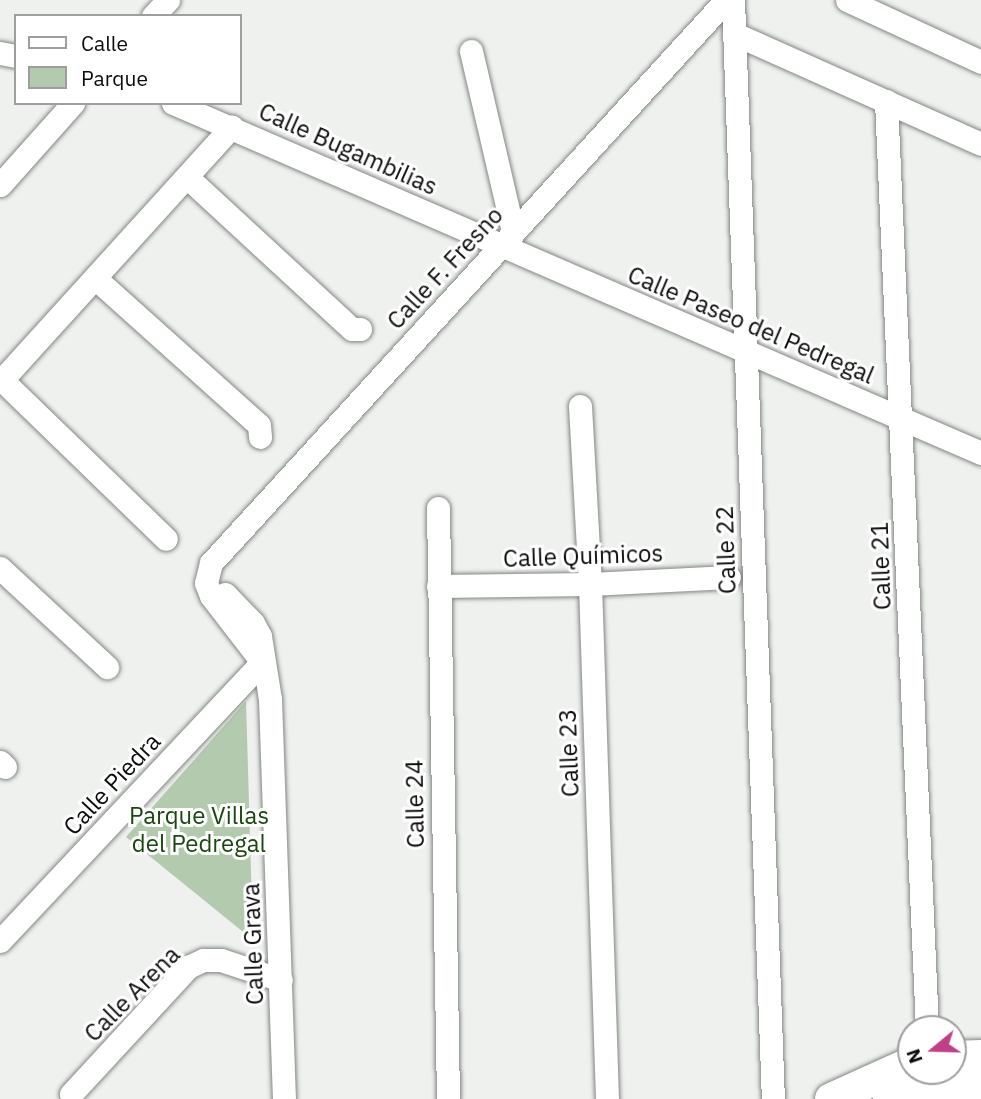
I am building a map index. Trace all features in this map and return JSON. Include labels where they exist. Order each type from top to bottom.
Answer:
[{"type":"street","points":[[155,14],[168,0]]},
{"type":"street","name":"Calle F. Fresno","points":[[206,573],[214,559],[726,0]]},
{"type":"street","name":"Calle 22","points":[[733,0],[773,1099]]},
{"type":"street","points":[[847,0],[981,62]]},
{"type":"street","points":[[735,34],[981,144]]},
{"type":"street","points":[[471,51],[507,239]]},
{"type":"street","name":"Calle 21","points":[[886,101],[926,1015]]},
{"type":"street","points":[[0,185],[71,105]]},
{"type":"street","name":"Calle Bugambilias","points":[[178,105],[507,239]]},
{"type":"street","points":[[166,539],[1,381],[232,126]]},
{"type":"street","points":[[194,169],[352,329],[360,329]]},
{"type":"street","name":"Calle Paseo del Pedregal","points":[[507,239],[745,350],[981,453]]},
{"type":"street","points":[[95,278],[259,425],[260,437]]},
{"type":"street","name":"Calle 23","points":[[580,406],[590,584],[607,1099]]},
{"type":"street","name":"Calle 24","points":[[438,508],[448,1099]]},
{"type":"street","points":[[0,568],[107,667]]},
{"type":"street","name":"Calle Grava","points":[[206,573],[211,596],[262,662],[270,699],[284,1099]]},
{"type":"street","name":"Calle Químicos","points":[[438,586],[590,584],[729,577]]},
{"type":"street","name":"Calle Piedra","points":[[0,941],[262,662]]},
{"type":"street","name":"Calle Arena","points":[[71,1094],[188,967],[203,960],[221,960],[281,980]]},
{"type":"street","points":[[831,1099],[898,1085]]},
{"type":"street","points":[[888,1099],[915,1085]]},
{"type":"green space","name":"Parque Villas del Pedregal","points":[[246,701],[253,940],[126,837]]}]
